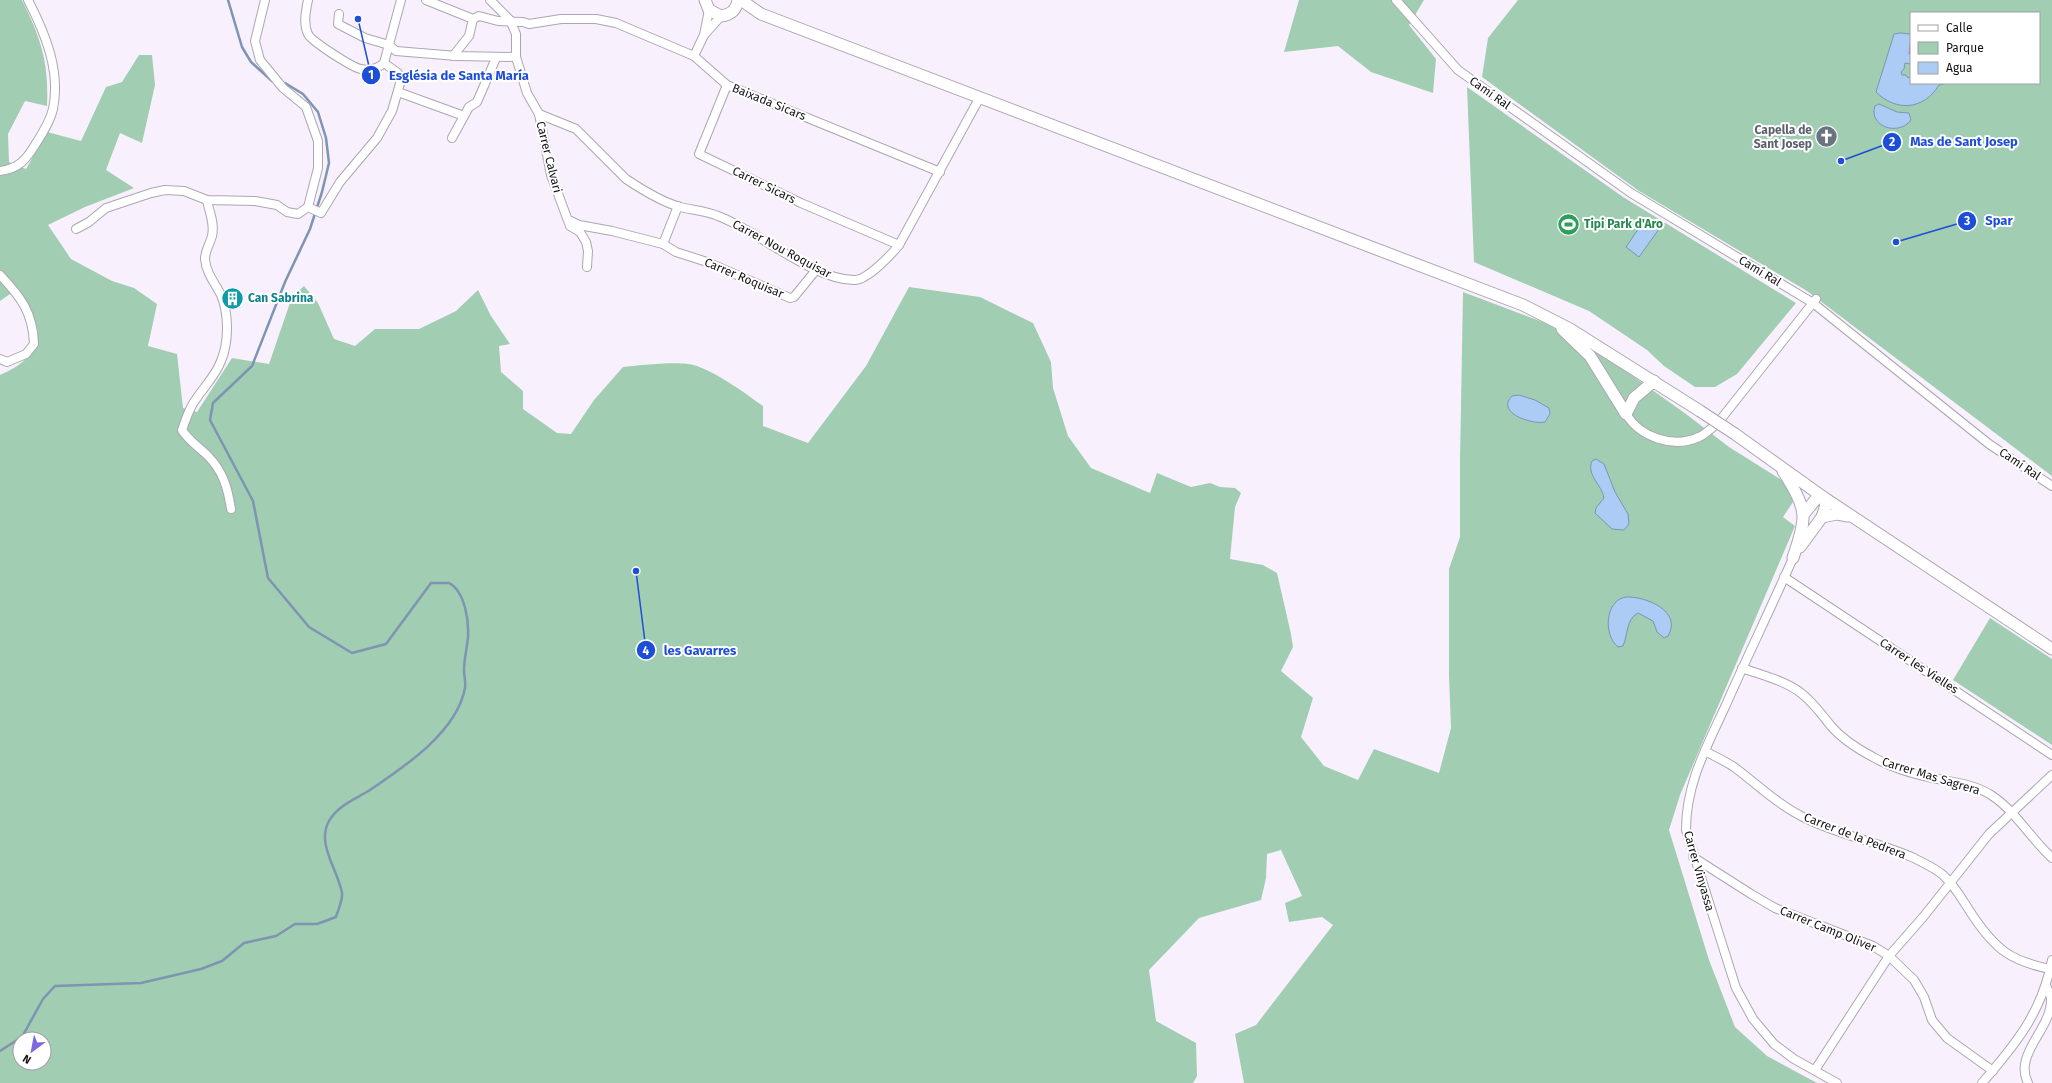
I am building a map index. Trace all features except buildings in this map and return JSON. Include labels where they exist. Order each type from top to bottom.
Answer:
[{"type":"street","points":[[0,171],[10,170],[20,165],[28,156],[47,125],[53,109],[54,74],[50,51],[37,17],[28,0]]},
{"type":"street","points":[[76,229],[89,222],[106,208],[151,193],[165,190],[184,191],[206,200],[255,201],[277,205],[287,212],[298,214],[309,208],[318,168],[318,141],[306,108],[283,88],[260,60],[255,40],[266,0]]},
{"type":"street","points":[[308,0],[305,27],[311,39],[327,51],[361,69],[378,68],[384,63],[401,0]]},
{"type":"street","points":[[426,0],[473,19],[469,36],[453,56]]},
{"type":"street","points":[[490,0],[510,20],[516,34],[528,24]]},
{"type":"street","points":[[733,11],[740,0],[760,14],[1472,284],[1546,316],[1583,336],[1735,434],[1823,497],[2052,649]]},
{"type":"street","name":"Camí Ral","points":[[1396,0],[1458,70],[1631,192],[1815,301],[1989,444],[2052,486]]},
{"type":"street","points":[[707,5],[721,16]]},
{"type":"street","points":[[704,35],[707,5]]},
{"type":"street","points":[[694,56],[704,35],[721,16],[733,11],[760,14]]},
{"type":"street","points":[[339,14],[338,24],[364,38],[389,45],[396,51],[453,56],[496,58],[516,57]]},
{"type":"street","name":"Baixada Sicars","points":[[473,19],[479,16],[498,21],[510,20],[528,24],[561,19],[596,19],[616,23],[694,56],[727,85],[940,172]]},
{"type":"street","name":"Carrer Calvari","points":[[516,34],[516,57],[527,93],[539,114],[551,175],[570,226],[580,232],[586,242],[588,251],[587,267]]},
{"type":"street","points":[[452,138],[469,107],[477,102],[496,58]]},
{"type":"street","points":[[309,208],[321,213],[340,182],[377,138],[392,111],[401,80],[398,73],[384,63]]},
{"type":"street","name":"Carrer Sicars","points":[[727,85],[699,154],[801,203],[899,245]]},
{"type":"street","points":[[398,92],[464,116]]},
{"type":"street","name":"Carrer Nou Roquisar","points":[[539,114],[576,129],[626,179],[678,206],[719,216],[816,270],[838,278],[856,280],[889,258],[899,245],[980,97]]},
{"type":"street","points":[[206,200],[213,226],[212,235],[205,258],[208,271],[222,296],[227,321],[227,334],[221,361],[211,380],[195,400],[182,430],[187,438],[208,457],[220,471],[229,491],[231,509]]},
{"type":"street","points":[[662,244],[678,206]]},
{"type":"street","name":"Carrer Roquisar","points":[[567,220],[579,225],[612,231],[662,244],[676,252],[714,265],[790,298],[794,297],[816,270]]},
{"type":"street","points":[[0,275],[14,290],[26,308],[34,327],[34,344],[26,354],[7,362],[0,359]]},
{"type":"street","points":[[1546,316],[1590,356],[1632,425],[1655,439],[1681,442],[1699,437],[1717,424],[1815,301]]},
{"type":"street","points":[[1626,414],[1634,398],[1654,381]]},
{"type":"street","points":[[1781,467],[1794,489],[1803,515]]},
{"type":"street","points":[[1793,558],[1803,515],[1816,499],[1823,497]]},
{"type":"street","points":[[1793,558],[1822,517],[1826,505],[1823,497]]},
{"type":"street","points":[[1822,517],[1837,514],[1853,517]]},
{"type":"street","name":"Carrer Vinyassa","points":[[1793,558],[1705,751],[1692,785],[1686,808],[1686,830],[1693,857],[1736,988],[1753,1019],[1774,1044],[1794,1059],[1837,1083]]},
{"type":"street","name":"Carrer les Vielles","points":[[1784,577],[2052,755]]},
{"type":"street","name":"Carrer Mas Sagrera","points":[[1742,668],[1786,684],[1800,692],[1833,728],[1854,746],[1874,758],[1930,777],[1969,786],[1990,795],[2012,811],[2038,846],[2052,858]]},
{"type":"street","name":"Carrer de la Pedrera","points":[[1705,751],[1734,768],[1782,805],[1803,817],[1824,827],[1891,848],[1941,873],[1951,883],[1983,929],[2008,956],[2026,964],[2050,969]]},
{"type":"street","points":[[1815,1070],[1889,956],[1951,883],[1989,834],[2052,775]]},
{"type":"street","name":"Carrer Camp Oliver","points":[[1693,857],[1775,908],[1873,946],[1889,956],[1914,980],[1924,998],[1932,1020],[1947,1038],[1993,1070]]},
{"type":"street","points":[[1982,1083],[2022,1035],[2041,1000],[2052,960]]},
{"type":"street","points":[[2028,1083],[2025,1068],[2026,1062],[2049,1014],[2051,999],[2046,985]]},
{"type":"green space","points":[[0,0],[22,0],[39,39],[47,76],[47,106],[25,101],[8,134],[9,162],[26,169],[47,132],[81,141],[106,87],[122,82],[139,55],[152,55],[155,85],[142,143],[120,133],[106,170],[134,188],[85,207],[48,225],[71,259],[112,281],[134,288],[157,304],[148,346],[177,354],[183,408],[197,412],[232,358],[269,364],[292,297],[304,286],[318,303],[334,339],[355,346],[375,329],[419,329],[456,311],[478,290],[491,316],[510,344],[499,346],[501,372],[523,391],[523,409],[557,433],[571,434],[594,400],[623,367],[682,363],[697,366],[715,374],[763,406],[763,426],[808,443],[866,366],[909,287],[980,297],[1033,323],[1051,362],[1053,388],[1068,436],[1091,468],[1150,493],[1157,473],[1191,487],[1210,483],[1220,487],[1235,488],[1241,493],[1235,507],[1230,559],[1263,565],[1277,573],[1293,647],[1281,671],[1313,698],[1301,737],[1324,766],[1358,780],[1374,749],[1439,773],[1451,728],[1449,676],[1449,569],[1460,537],[1463,292],[1545,323],[1603,355],[1686,414],[1729,447],[1785,482],[1793,502],[1783,517],[1795,526],[1680,795],[1669,830],[1709,960],[1735,1027],[1767,1056],[1817,1083],[1244,1083],[1235,1034],[1256,1025],[1333,925],[1322,917],[1289,922],[1285,903],[1302,896],[1281,850],[1267,854],[1266,878],[1261,900],[1199,918],[1149,970],[1156,1021],[1196,1043],[1197,1076],[1193,1083],[0,1083],[0,375],[14,368],[28,358],[36,344],[38,337],[36,325],[24,299],[10,294],[0,301]]},
{"type":"green space","points":[[1299,0],[1424,0],[1409,25],[1436,59],[1433,93],[1371,72],[1338,46],[1284,52]]},
{"type":"green space","points":[[1518,0],[2052,0],[2052,476],[1807,291],[1639,191],[1482,77],[1488,38]]},
{"type":"green space","name":"Tipi Park d'Aro","points":[[1467,87],[1623,197],[1796,303],[1737,374],[1715,387],[1695,387],[1664,366],[1647,350],[1589,311],[1474,262]]},
{"type":"green space","points":[[1990,618],[2052,659],[2052,745],[1953,680]]},
{"type":"water","points":[[1894,34],[1910,34],[1910,64],[1905,63],[1904,69],[1901,72],[1902,75],[1906,75],[1908,78],[1910,77],[1910,84],[1944,84],[1939,85],[1926,99],[1918,103],[1901,105],[1892,103],[1876,92]]},
{"type":"water","points":[[1879,104],[1897,112],[1909,113],[1911,120],[1899,128],[1886,127],[1880,124],[1874,113],[1875,106]]},
{"type":"water","points":[[1645,219],[1659,229],[1639,257],[1626,247]]},
{"type":"water","points":[[1519,395],[1535,400],[1549,408],[1550,414],[1545,422],[1532,422],[1525,420],[1508,408],[1508,402],[1512,396]]},
{"type":"water","points":[[1596,459],[1604,464],[1615,492],[1628,514],[1629,524],[1624,530],[1612,529],[1595,513],[1596,508],[1604,498],[1603,493],[1591,471],[1592,461]]},
{"type":"water","points":[[1626,597],[1634,597],[1652,602],[1666,612],[1670,619],[1671,627],[1668,636],[1664,638],[1657,632],[1653,621],[1638,613],[1629,623],[1623,646],[1618,647],[1613,642],[1610,635],[1608,619],[1614,604]]},
{"type":"waterway","points":[[228,0],[242,47],[251,62],[272,81]]},
{"type":"waterway","points":[[0,1051],[22,1037],[43,999],[55,986],[141,983],[201,969],[222,961],[244,943],[276,936],[295,924],[317,924],[336,917],[341,902],[342,893],[326,848],[325,839],[329,821],[342,807],[384,781],[427,747],[452,719],[460,704],[465,688],[464,666],[468,637],[467,615],[459,593],[449,583],[431,583],[386,644],[352,653],[309,627],[268,578],[253,501],[210,420],[213,403],[252,366],[285,282],[310,229],[322,192],[329,163],[326,138],[318,112],[303,94],[285,83]]},
{"type":"place","name":"Església de Santa María","points":[[358,19]]},
{"type":"place","name":"Capella de Sant Josep","points":[[1827,137]]},
{"type":"place","name":"Mas de Sant Josep","points":[[1841,161]]},
{"type":"place","name":"Tipi Park d'Aro","points":[[1569,224]]},
{"type":"place","name":"Spar","points":[[1896,242]]},
{"type":"place","name":"Can Sabrina","points":[[232,298]]},
{"type":"place","name":"les Gavarres","points":[[636,571]]}]
